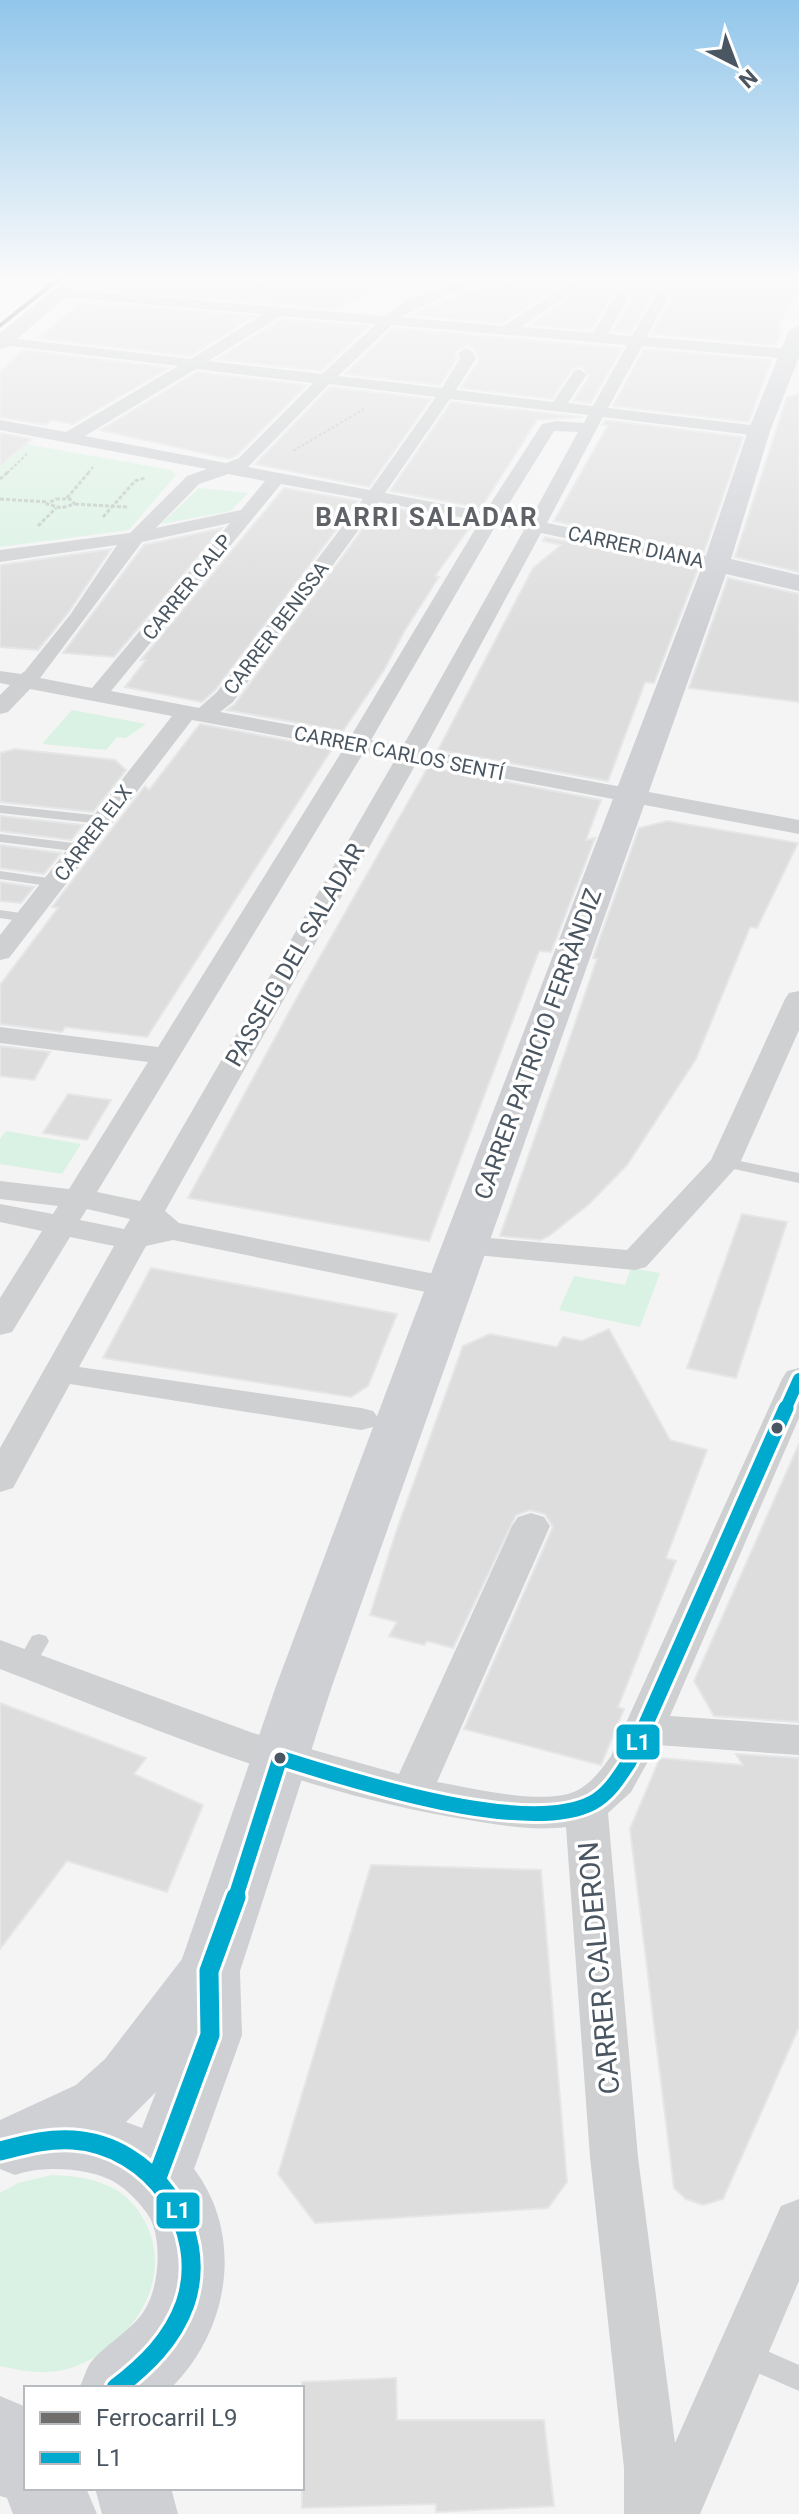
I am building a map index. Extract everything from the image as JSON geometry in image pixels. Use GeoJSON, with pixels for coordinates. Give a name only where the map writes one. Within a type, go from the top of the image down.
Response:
{"type":"FeatureCollection","features":[{"type":"Feature","properties":{"kind":"main road","name":"CARRER PATRICIO FERRÀNDIZ"},"geometry":{"type":"LineString","coordinates":[[209,1971],[254,1846],[280,1758],[463,1267],[629,796],[716,564],[759,431],[775,396]]}},
{"type":"Feature","properties":{"kind":"main road","name":"CARRER DIANA"},"geometry":{"type":"LineString","coordinates":[[716,564],[799,583]]}},
{"type":"Feature","properties":{"kind":"main road"},"geometry":{"type":"LineString","coordinates":[[8,2148],[99,2105],[128,2079],[209,1971]]}},
{"type":"Feature","properties":{"kind":"main road"},"geometry":{"type":"LineString","coordinates":[[158,2175],[210,2035],[209,1971]]}},
{"type":"Feature","properties":{"kind":"main road"},"geometry":{"type":"LineString","coordinates":[[8,2148],[68,2138],[117,2148],[158,2175],[180,2206],[192,2242],[191,2283],[177,2322],[152,2359],[118,2386]]}},
{"type":"Feature","properties":{"kind":"main road"},"geometry":{"type":"LineString","coordinates":[[0,2411],[24,2415]]}},
{"type":"Feature","properties":{"kind":"main road"},"geometry":{"type":"LineString","coordinates":[[0,2433],[24,2466]]}},
{"type":"Feature","properties":{"kind":"main road"},"geometry":{"type":"LineString","coordinates":[[41,2490],[59,2514]]}},
{"type":"Feature","properties":{"kind":"main road"},"geometry":{"type":"LineString","coordinates":[[134,2490],[140,2514]]}},
{"type":"Feature","properties":{"kind":"street"},"geometry":{"type":"LineString","coordinates":[[67,438],[93,426],[140,396]]}},
{"type":"Feature","properties":{"kind":"street"},"geometry":{"type":"LineString","coordinates":[[0,707],[77,619],[125,548],[193,480],[245,462],[308,396]]}},
{"type":"Feature","properties":{"kind":"street","name":"CARRER BENISSA"},"geometry":{"type":"LineString","coordinates":[[194,715],[225,697],[444,396]]}},
{"type":"Feature","properties":{"kind":"street"},"geometry":{"type":"LineString","coordinates":[[466,396],[558,407],[592,420]]}},
{"type":"Feature","properties":{"kind":"street"},"geometry":{"type":"LineString","coordinates":[[558,407],[565,396]]}},
{"type":"Feature","properties":{"kind":"street","name":"PASSEIG DEL SALADAR"},"geometry":{"type":"LineString","coordinates":[[0,1480],[151,1228],[605,396]]}},
{"type":"Feature","properties":{"kind":"street"},"geometry":{"type":"LineString","coordinates":[[0,1325],[548,428],[592,420],[759,431]]}},
{"type":"Feature","properties":{"kind":"street","name":"CARRER DIANA"},"geometry":{"type":"LineString","coordinates":[[0,425],[716,564]]}},
{"type":"Feature","properties":{"kind":"street","name":"CARRER CALP"},"geometry":{"type":"LineString","coordinates":[[97,695],[276,479]]}},
{"type":"Feature","properties":{"kind":"street"},"geometry":{"type":"LineString","coordinates":[[0,556],[138,537],[247,514]]}},
{"type":"Feature","properties":{"kind":"street","name":"CARRER CARLOS SENTÍ"},"geometry":{"type":"LineString","coordinates":[[0,677],[799,827]]}},
{"type":"Feature","properties":{"kind":"street","name":"CARRER ELX"},"geometry":{"type":"LineString","coordinates":[[0,952],[102,820],[194,715]]}},
{"type":"Feature","properties":{"kind":"street"},"geometry":{"type":"LineString","coordinates":[[0,1190],[71,1213],[151,1228],[463,1267],[635,1260],[725,1163],[799,999]]}},
{"type":"Feature","properties":{"kind":"street"},"geometry":{"type":"LineString","coordinates":[[0,1035],[164,1056]]}},
{"type":"Feature","properties":{"kind":"street"},"geometry":{"type":"LineString","coordinates":[[0,1213],[71,1213]]}},
{"type":"Feature","properties":{"kind":"street"},"geometry":{"type":"LineString","coordinates":[[83,1377],[361,1419]]}},
{"type":"Feature","properties":{"kind":"street"},"geometry":{"type":"LineString","coordinates":[[22,1653],[280,1758],[367,1785],[522,1810],[564,1810],[586,1805],[613,1787],[629,1762],[799,1379]]}},
{"type":"Feature","properties":{"kind":"street"},"geometry":{"type":"LineString","coordinates":[[411,1794],[531,1526]]}},
{"type":"Feature","properties":{"kind":"street"},"geometry":{"type":"LineString","coordinates":[[643,1729],[799,1740]]}},
{"type":"Feature","properties":{"kind":"street","name":"CARRER CALDERON"},"geometry":{"type":"LineString","coordinates":[[586,1805],[614,2157],[651,2468],[652,2514]]}},
{"type":"Feature","properties":{"kind":"street"},"geometry":{"type":"LineString","coordinates":[[672,2514],[798,2228]]}},
{"type":"Feature","properties":{"kind":"lane"},"geometry":{"type":"LineString","coordinates":[[0,809],[102,820]]}},
{"type":"Feature","properties":{"kind":"lane"},"geometry":{"type":"LineString","coordinates":[[0,838],[81,848]]}},
{"type":"Feature","properties":{"kind":"lane"},"geometry":{"type":"LineString","coordinates":[[0,875],[55,883]]}},
{"type":"Feature","properties":{"kind":"lane"},"geometry":{"type":"LineString","coordinates":[[0,914],[27,918]]}},
{"type":"Feature","properties":{"kind":"lane"},"geometry":{"type":"LineString","coordinates":[[725,1163],[799,1178]]}},
{"type":"Feature","properties":{"kind":"lane"},"geometry":{"type":"LineString","coordinates":[[743,2353],[799,2378]]}},
{"type":"Feature","properties":{"kind":"path"},"geometry":{"type":"LineString","coordinates":[[281,458],[392,396]]}},
{"type":"Feature","properties":{"kind":"path"},"geometry":{"type":"LineString","coordinates":[[0,479],[27,453]]}},
{"type":"Feature","properties":{"kind":"path"},"geometry":{"type":"LineString","coordinates":[[66,499],[95,466]]}},
{"type":"Feature","properties":{"kind":"path"},"geometry":{"type":"LineString","coordinates":[[96,522],[135,481],[153,477],[193,480]]}},
{"type":"Feature","properties":{"kind":"path"},"geometry":{"type":"LineString","coordinates":[[0,499],[48,502],[66,499],[75,504]]}},
{"type":"Feature","properties":{"kind":"path"},"geometry":{"type":"LineString","coordinates":[[48,502],[56,508]]}},
{"type":"Feature","properties":{"kind":"path"},"geometry":{"type":"LineString","coordinates":[[49,526],[38,525],[56,508],[75,504],[138,508]]}},
{"type":"Feature","properties":{"kind":"green space"},"geometry":{"type":"Polygon","coordinates":[[[26,444],[171,470],[176,475],[129,530],[0,547],[0,467],[26,444]]]}},
{"type":"Feature","properties":{"kind":"green space"},"geometry":{"type":"Polygon","coordinates":[[[199,488],[248,493],[231,511],[161,524],[199,488]]]}},
{"type":"Feature","properties":{"kind":"green space"},"geometry":{"type":"Polygon","coordinates":[[[72,710],[146,724],[126,738],[117,737],[106,750],[42,744],[72,710]]]}},
{"type":"Feature","properties":{"kind":"green space"},"geometry":{"type":"Polygon","coordinates":[[[6,1131],[81,1144],[62,1174],[0,1164],[0,1139],[6,1131]]]}},
{"type":"Feature","properties":{"kind":"green space"},"geometry":{"type":"Polygon","coordinates":[[[631,1268],[660,1273],[640,1327],[559,1310],[574,1276],[625,1285],[631,1268]]]}},
{"type":"Feature","properties":{"kind":"green space"},"geometry":{"type":"Polygon","coordinates":[[[52,2175],[104,2184],[122,2193],[135,2207],[145,2222],[153,2245],[155,2268],[150,2290],[140,2312],[126,2331],[89,2360],[50,2372],[0,2366],[0,2193],[18,2183],[52,2175]]]}},
{"type":"Feature","properties":{"kind":"building"},"geometry":{"type":"Polygon","coordinates":[[[0,396],[120,396],[73,424],[51,420],[46,425],[0,417],[0,396]]]}},
{"type":"Feature","properties":{"kind":"building"},"geometry":{"type":"Polygon","coordinates":[[[156,396],[296,396],[237,455],[229,459],[100,430],[156,396]]]}},
{"type":"Feature","properties":{"kind":"building"},"geometry":{"type":"Polygon","coordinates":[[[321,396],[431,399],[369,487],[255,464],[321,396]]]}},
{"type":"Feature","properties":{"kind":"building"},"geometry":{"type":"Polygon","coordinates":[[[576,396],[595,396],[591,403],[573,401],[576,396]]]}},
{"type":"Feature","properties":{"kind":"building"},"geometry":{"type":"Polygon","coordinates":[[[618,396],[758,396],[749,422],[613,406],[618,396]]]}},
{"type":"Feature","properties":{"kind":"building"},"geometry":{"type":"Polygon","coordinates":[[[799,396],[799,572],[735,557],[787,397],[799,396]]]}},
{"type":"Feature","properties":{"kind":"building"},"geometry":{"type":"Polygon","coordinates":[[[451,402],[583,417],[537,420],[481,508],[390,491],[451,402]]]}},
{"type":"Feature","properties":{"kind":"building"},"geometry":{"type":"Polygon","coordinates":[[[605,420],[743,437],[704,552],[554,521],[608,425],[602,425],[605,420]]]}},
{"type":"Feature","properties":{"kind":"building"},"geometry":{"type":"Polygon","coordinates":[[[0,433],[31,439],[0,466],[0,433]]]}},
{"type":"Feature","properties":{"kind":"building"},"geometry":{"type":"Polygon","coordinates":[[[284,488],[358,501],[215,690],[202,702],[125,687],[146,660],[141,660],[284,488]]]}},
{"type":"Feature","properties":{"kind":"building"},"geometry":{"type":"Polygon","coordinates":[[[380,505],[473,523],[435,576],[439,577],[384,670],[343,731],[227,710],[235,704],[380,505]]]}},
{"type":"Feature","properties":{"kind":"building"},"geometry":{"type":"Polygon","coordinates":[[[222,528],[114,657],[63,653],[144,545],[222,528]]]}},
{"type":"Feature","properties":{"kind":"building"},"geometry":{"type":"Polygon","coordinates":[[[545,537],[698,569],[654,683],[645,682],[608,781],[438,750],[533,568],[561,545],[543,541],[545,537]]]}},
{"type":"Feature","properties":{"kind":"building"},"geometry":{"type":"Polygon","coordinates":[[[111,549],[68,613],[38,650],[0,647],[0,565],[111,549]]]}},
{"type":"Feature","properties":{"kind":"building"},"geometry":{"type":"Polygon","coordinates":[[[728,578],[799,594],[799,702],[689,688],[728,578]]]}},
{"type":"Feature","properties":{"kind":"building"},"geometry":{"type":"Polygon","coordinates":[[[200,724],[332,749],[147,1037],[65,1027],[62,1032],[0,1024],[0,985],[58,908],[52,907],[145,786],[149,790],[200,724]]]}},
{"type":"Feature","properties":{"kind":"building"},"geometry":{"type":"Polygon","coordinates":[[[15,749],[115,760],[126,770],[93,812],[0,802],[0,753],[15,749]]]}},
{"type":"Feature","properties":{"kind":"building"},"geometry":{"type":"Polygon","coordinates":[[[428,767],[601,800],[586,840],[595,838],[551,952],[539,951],[429,1241],[188,1198],[300,992],[428,767]]]}},
{"type":"Feature","properties":{"kind":"building"},"geometry":{"type":"Polygon","coordinates":[[[0,816],[83,825],[71,840],[0,831],[0,816]]]}},
{"type":"Feature","properties":{"kind":"building"},"geometry":{"type":"Polygon","coordinates":[[[667,821],[798,843],[757,928],[750,927],[696,1059],[627,1165],[589,1204],[549,1236],[541,1240],[500,1236],[597,959],[593,958],[639,828],[667,821]]]}},
{"type":"Feature","properties":{"kind":"building"},"geometry":{"type":"Polygon","coordinates":[[[0,845],[61,853],[44,874],[0,868],[0,845]]]}},
{"type":"Feature","properties":{"kind":"building"},"geometry":{"type":"Polygon","coordinates":[[[0,882],[34,887],[21,903],[0,901],[0,882]]]}},
{"type":"Feature","properties":{"kind":"building"},"geometry":{"type":"Polygon","coordinates":[[[0,1046],[50,1052],[34,1080],[0,1076],[0,1046]]]}},
{"type":"Feature","properties":{"kind":"building"},"geometry":{"type":"Polygon","coordinates":[[[68,1094],[111,1100],[87,1140],[43,1133],[68,1094]]]}},
{"type":"Feature","properties":{"kind":"building"},"geometry":{"type":"Polygon","coordinates":[[[742,1214],[787,1222],[736,1378],[687,1368],[742,1214]]]}},
{"type":"Feature","properties":{"kind":"building"},"geometry":{"type":"Polygon","coordinates":[[[151,1268],[397,1314],[368,1386],[351,1397],[103,1358],[151,1268]]]}},
{"type":"Feature","properties":{"kind":"building"},"geometry":{"type":"Polygon","coordinates":[[[609,1329],[670,1440],[707,1450],[666,1558],[676,1561],[618,1707],[624,1709],[601,1765],[464,1729],[553,1527],[545,1514],[530,1510],[516,1515],[453,1648],[389,1636],[397,1622],[370,1615],[396,1532],[463,1346],[490,1334],[557,1347],[563,1337],[582,1341],[609,1329]]]}},
{"type":"Feature","properties":{"kind":"building"},"geometry":{"type":"Polygon","coordinates":[[[799,1444],[799,1722],[714,1716],[694,1681],[799,1444]]]}},
{"type":"Feature","properties":{"kind":"building"},"geometry":{"type":"Polygon","coordinates":[[[0,1703],[146,1758],[134,1774],[203,1805],[167,1892],[67,1861],[0,1949],[0,1703]]]}},
{"type":"Feature","properties":{"kind":"building"},"geometry":{"type":"Polygon","coordinates":[[[736,1754],[799,1758],[799,2027],[723,2199],[703,2205],[686,2199],[674,2188],[630,1829],[660,1758],[743,1765],[736,1754]]]}},
{"type":"Feature","properties":{"kind":"building"},"geometry":{"type":"Polygon","coordinates":[[[371,1865],[541,1870],[567,2182],[548,2208],[315,2223],[278,2174],[371,1865]]]}},
{"type":"Feature","properties":{"kind":"building"},"geometry":{"type":"Polygon","coordinates":[[[396,2378],[397,2420],[544,2420],[554,2506],[436,2512],[436,2504],[302,2508],[302,2382],[396,2378]]]}},
{"type":"Feature","properties":{"kind":"transit line","name":"L1"},"geometry":{"type":"LineString","coordinates":[[280,1758],[390,1791],[476,1808],[555,1812],[587,1805],[600,1798],[629,1762],[799,1379]]}},
{"type":"Feature","properties":{"kind":"transit line","name":"L1"},"geometry":{"type":"LineString","coordinates":[[158,2175],[210,2035],[209,1971],[254,1846],[280,1758]]}},
{"type":"Feature","properties":{"kind":"transit line","name":"L1"},"geometry":{"type":"LineString","coordinates":[[0,2151],[63,2139],[115,2150],[142,2166],[164,2188],[179,2213],[189,2242],[191,2272],[186,2302],[172,2332],[160,2348],[118,2386]]}},
{"type":"Feature","properties":{"kind":"district","name":"BARRI SALADAR"},"geometry":{"type":"Point","coordinates":[427,517]}}]}
